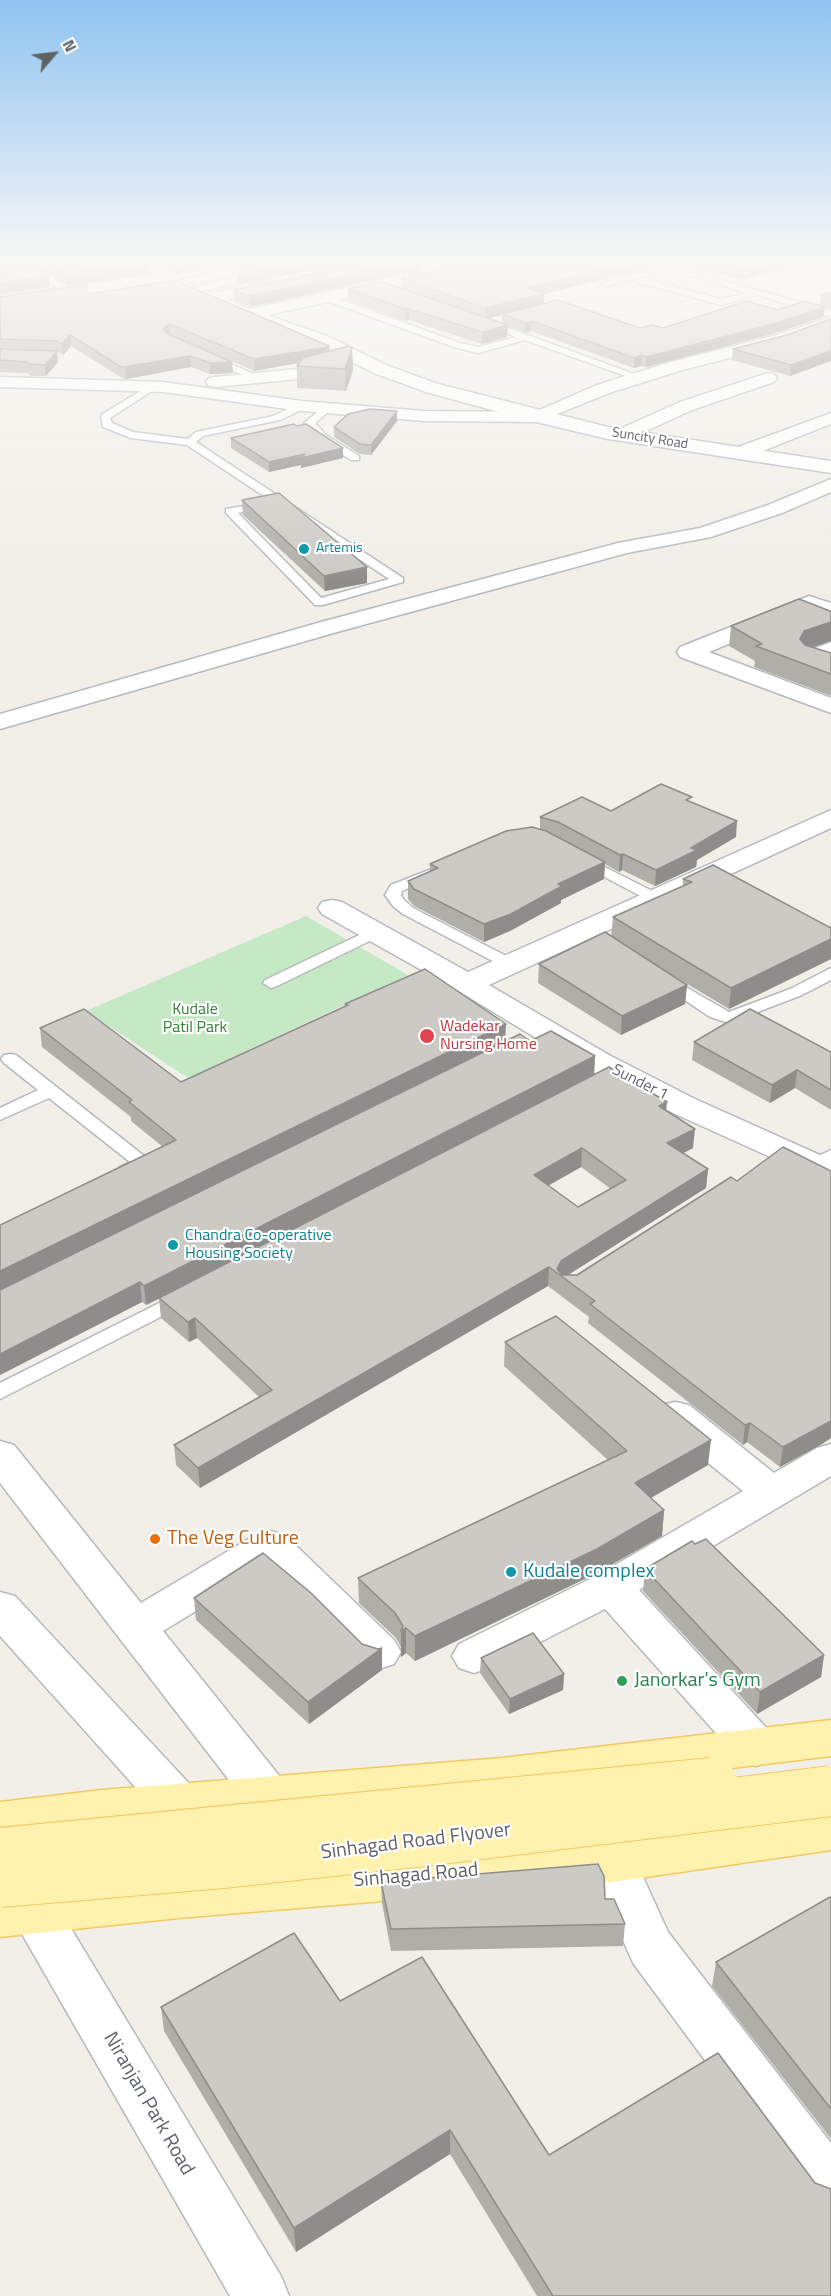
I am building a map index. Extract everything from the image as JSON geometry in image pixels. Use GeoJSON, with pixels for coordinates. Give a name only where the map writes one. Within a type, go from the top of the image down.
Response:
{"type":"FeatureCollection","features":[{"type":"Feature","properties":{"kind":"main road"},"geometry":{"type":"LineString","coordinates":[[0,1822],[179,1804],[502,1777],[831,1738]]}},
{"type":"Feature","properties":{"kind":"main road","name":"Sinhagad Road Flyover"},"geometry":{"type":"LineString","coordinates":[[0,1853],[656,1790],[831,1769]]}},
{"type":"Feature","properties":{"kind":"main road","name":"Sinhagad Road Flyover"},"geometry":{"type":"LineString","coordinates":[[12,1904],[222,1863],[417,1842],[831,1791]]}},
{"type":"Feature","properties":{"kind":"main road"},"geometry":{"type":"LineString","coordinates":[[178,1897],[179,1804]]}},
{"type":"Feature","properties":{"kind":"main road","name":"Sinhagad Road"},"geometry":{"type":"LineString","coordinates":[[12,1904],[178,1897],[612,1862],[831,1830]]}},
{"type":"Feature","properties":{"kind":"street"},"geometry":{"type":"LineString","coordinates":[[157,387],[258,378],[319,369]]}},
{"type":"Feature","properties":{"kind":"street","name":"Suncity Road"},"geometry":{"type":"LineString","coordinates":[[380,369],[432,388],[538,417],[622,435],[831,467]]}},
{"type":"Feature","properties":{"kind":"street"},"geometry":{"type":"LineString","coordinates":[[0,382],[157,387],[327,409],[424,416],[538,417],[603,389],[667,369]]}},
{"type":"Feature","properties":{"kind":"street"},"geometry":{"type":"LineString","coordinates":[[622,435],[686,406],[768,378]]}},
{"type":"Feature","properties":{"kind":"street"},"geometry":{"type":"LineString","coordinates":[[740,453],[831,418]]}},
{"type":"Feature","properties":{"kind":"street"},"geometry":{"type":"LineString","coordinates":[[0,722],[329,627],[625,547],[704,533],[775,509],[831,485]]}},
{"type":"Feature","properties":{"kind":"street"},"geometry":{"type":"LineString","coordinates":[[831,611],[808,603],[688,652],[831,706]]}},
{"type":"Feature","properties":{"kind":"street"},"geometry":{"type":"LineString","coordinates":[[831,649],[811,658],[831,666]]}},
{"type":"Feature","properties":{"kind":"street"},"geometry":{"type":"LineString","coordinates":[[467,984],[510,964],[593,936],[655,898],[713,878],[831,818]]}},
{"type":"Feature","properties":{"kind":"street","name":"Sunder 1"},"geometry":{"type":"LineString","coordinates":[[332,908],[467,984],[535,1036],[606,1077],[684,1106],[772,1158],[825,1164]]}},
{"type":"Feature","properties":{"kind":"street"},"geometry":{"type":"LineString","coordinates":[[647,1393],[772,1493]]}},
{"type":"Feature","properties":{"kind":"street"},"geometry":{"type":"LineString","coordinates":[[0,1455],[269,1797]]}},
{"type":"Feature","properties":{"kind":"street"},"geometry":{"type":"LineString","coordinates":[[474,1656],[611,1587],[831,1458]]}},
{"type":"Feature","properties":{"kind":"street"},"geometry":{"type":"LineString","coordinates":[[135,1627],[270,1546],[379,1652]]}},
{"type":"Feature","properties":{"kind":"street"},"geometry":{"type":"LineString","coordinates":[[611,1587],[756,1747]]}},
{"type":"Feature","properties":{"kind":"street"},"geometry":{"type":"LineString","coordinates":[[0,1608],[179,1804]]}},
{"type":"Feature","properties":{"kind":"street"},"geometry":{"type":"LineString","coordinates":[[612,1862],[650,1947],[831,2186]]}},
{"type":"Feature","properties":{"kind":"street","name":"Niranjan Park Road"},"geometry":{"type":"LineString","coordinates":[[12,1904],[261,2296]]}},
{"type":"Feature","properties":{"kind":"lane"},"geometry":{"type":"LineString","coordinates":[[237,369],[258,378]]}},
{"type":"Feature","properties":{"kind":"lane"},"geometry":{"type":"LineString","coordinates":[[615,369],[640,378]]}},
{"type":"Feature","properties":{"kind":"lane"},"geometry":{"type":"LineString","coordinates":[[157,387],[105,417],[107,425],[131,435],[190,442],[399,580],[319,602],[230,511],[279,501]]}},
{"type":"Feature","properties":{"kind":"lane"},"geometry":{"type":"LineString","coordinates":[[190,442],[200,434],[276,418],[302,406]]}},
{"type":"Feature","properties":{"kind":"lane"},"geometry":{"type":"LineString","coordinates":[[327,409],[309,423],[322,437],[355,458]]}},
{"type":"Feature","properties":{"kind":"lane"},"geometry":{"type":"LineString","coordinates":[[572,854],[655,898]]}},
{"type":"Feature","properties":{"kind":"lane"},"geometry":{"type":"LineString","coordinates":[[438,869],[396,888],[393,895],[398,903],[510,964]]}},
{"type":"Feature","properties":{"kind":"lane"},"geometry":{"type":"LineString","coordinates":[[271,983],[376,932]]}},
{"type":"Feature","properties":{"kind":"lane"},"geometry":{"type":"LineString","coordinates":[[649,971],[716,1013],[729,1018],[796,992],[831,973]]}},
{"type":"Feature","properties":{"kind":"lane"},"geometry":{"type":"LineString","coordinates":[[10,1059],[142,1163],[111,1179]]}},
{"type":"Feature","properties":{"kind":"lane"},"geometry":{"type":"LineString","coordinates":[[0,1115],[49,1091]]}},
{"type":"Feature","properties":{"kind":"lane"},"geometry":{"type":"LineString","coordinates":[[0,1392],[198,1289]]}},
{"type":"Feature","properties":{"kind":"green space","name":"Kudale Patil Park"},"geometry":{"type":"Polygon","coordinates":[[[306,916],[408,975],[188,1078],[86,1011],[306,916]]]}},
{"type":"Feature","properties":{"kind":"building"},"geometry":{"type":"Polygon","coordinates":[[[370,409],[397,411],[371,445],[360,444],[334,427],[348,414],[370,409]]]}},
{"type":"Feature","properties":{"kind":"building"},"geometry":{"type":"Polygon","coordinates":[[[294,424],[297,426],[306,424],[343,448],[301,458],[305,454],[269,462],[231,438],[294,424]]]}},
{"type":"Feature","properties":{"kind":"building"},"geometry":{"type":"Polygon","coordinates":[[[279,493],[367,567],[324,576],[242,500],[279,493]]]}},
{"type":"Feature","properties":{"kind":"building"},"geometry":{"type":"Polygon","coordinates":[[[799,599],[831,611],[831,622],[804,631],[800,639],[805,645],[831,653],[831,674],[756,646],[762,644],[731,626],[799,599]]]}},
{"type":"Feature","properties":{"kind":"building"},"geometry":{"type":"Polygon","coordinates":[[[661,784],[692,797],[686,800],[737,821],[691,848],[697,850],[656,870],[623,854],[620,855],[558,822],[540,817],[582,797],[611,811],[661,784]]]}},
{"type":"Feature","properties":{"kind":"building"},"geometry":{"type":"Polygon","coordinates":[[[532,827],[546,831],[605,862],[558,884],[562,886],[511,914],[484,924],[414,889],[408,881],[438,868],[430,864],[432,863],[506,831],[532,827]]]}},
{"type":"Feature","properties":{"kind":"building"},"geometry":{"type":"Polygon","coordinates":[[[713,865],[831,928],[831,939],[731,988],[613,917],[692,882],[683,879],[713,865]]]}},
{"type":"Feature","properties":{"kind":"building"},"geometry":{"type":"Polygon","coordinates":[[[605,932],[687,985],[622,1016],[539,964],[605,932]]]}},
{"type":"Feature","properties":{"kind":"building"},"geometry":{"type":"Polygon","coordinates":[[[425,969],[506,1024],[0,1271],[0,1225],[176,1140],[129,1102],[132,1100],[40,1028],[84,1009],[181,1082],[348,1005],[345,1004],[425,969]]]}},
{"type":"Feature","properties":{"kind":"building"},"geometry":{"type":"Polygon","coordinates":[[[750,1009],[831,1052],[831,1090],[797,1070],[772,1085],[694,1042],[750,1009]]]}},
{"type":"Feature","properties":{"kind":"building"},"geometry":{"type":"Polygon","coordinates":[[[551,1031],[595,1056],[144,1286],[140,1282],[0,1354],[0,1290],[520,1034],[530,1041],[551,1031]]]}},
{"type":"Feature","properties":{"kind":"building"},"geometry":{"type":"Polygon","coordinates":[[[609,1067],[667,1102],[659,1106],[695,1129],[667,1143],[708,1169],[561,1261],[557,1269],[562,1275],[577,1275],[731,1177],[737,1181],[783,1147],[831,1171],[831,1421],[783,1447],[750,1423],[745,1425],[590,1304],[595,1301],[549,1267],[198,1468],[174,1445],[272,1390],[195,1318],[188,1322],[159,1298],[609,1067]],[[582,1148],[534,1175],[578,1207],[626,1180],[582,1148]]]}},
{"type":"Feature","properties":{"kind":"building"},"geometry":{"type":"Polygon","coordinates":[[[556,1316],[711,1440],[635,1483],[664,1510],[597,1549],[415,1636],[406,1628],[401,1631],[403,1626],[395,1613],[358,1578],[627,1451],[505,1342],[556,1316]]]}},
{"type":"Feature","properties":{"kind":"building"},"geometry":{"type":"Polygon","coordinates":[[[706,1539],[824,1655],[760,1692],[645,1569],[692,1541],[695,1544],[706,1539]]]}},
{"type":"Feature","properties":{"kind":"building"},"geometry":{"type":"Polygon","coordinates":[[[263,1553],[311,1593],[362,1644],[382,1648],[308,1702],[194,1598],[263,1553]]]}},
{"type":"Feature","properties":{"kind":"building"},"geometry":{"type":"Polygon","coordinates":[[[533,1633],[564,1674],[510,1699],[481,1658],[533,1633]]]}},
{"type":"Feature","properties":{"kind":"building"},"geometry":{"type":"Polygon","coordinates":[[[598,1864],[604,1876],[605,1899],[614,1899],[625,1924],[391,1929],[381,1882],[598,1864]]]}},
{"type":"Feature","properties":{"kind":"building"},"geometry":{"type":"Polygon","coordinates":[[[831,1898],[831,2109],[716,1962],[831,1898]]]}},
{"type":"Feature","properties":{"kind":"building"},"geometry":{"type":"Polygon","coordinates":[[[294,1933],[340,2001],[422,1957],[549,2155],[718,2053],[815,2183],[831,2189],[831,2296],[553,2296],[450,2130],[294,2228],[161,2007],[294,1933]]]}},
{"type":"Feature","properties":{"kind":"place","name":"Artemis"},"geometry":{"type":"Point","coordinates":[304,549]}},
{"type":"Feature","properties":{"kind":"place","name":"Wadekar Nursing Home"},"geometry":{"type":"Point","coordinates":[427,1036]}},
{"type":"Feature","properties":{"kind":"place","name":"Chandra Co-operative Housing Society"},"geometry":{"type":"Point","coordinates":[173,1245]}},
{"type":"Feature","properties":{"kind":"place","name":"The Veg Culture"},"geometry":{"type":"Point","coordinates":[155,1539]}},
{"type":"Feature","properties":{"kind":"place","name":"Kudale complex"},"geometry":{"type":"Point","coordinates":[511,1572]}},
{"type":"Feature","properties":{"kind":"place","name":"Janorkar's Gym"},"geometry":{"type":"Point","coordinates":[622,1681]}}]}
